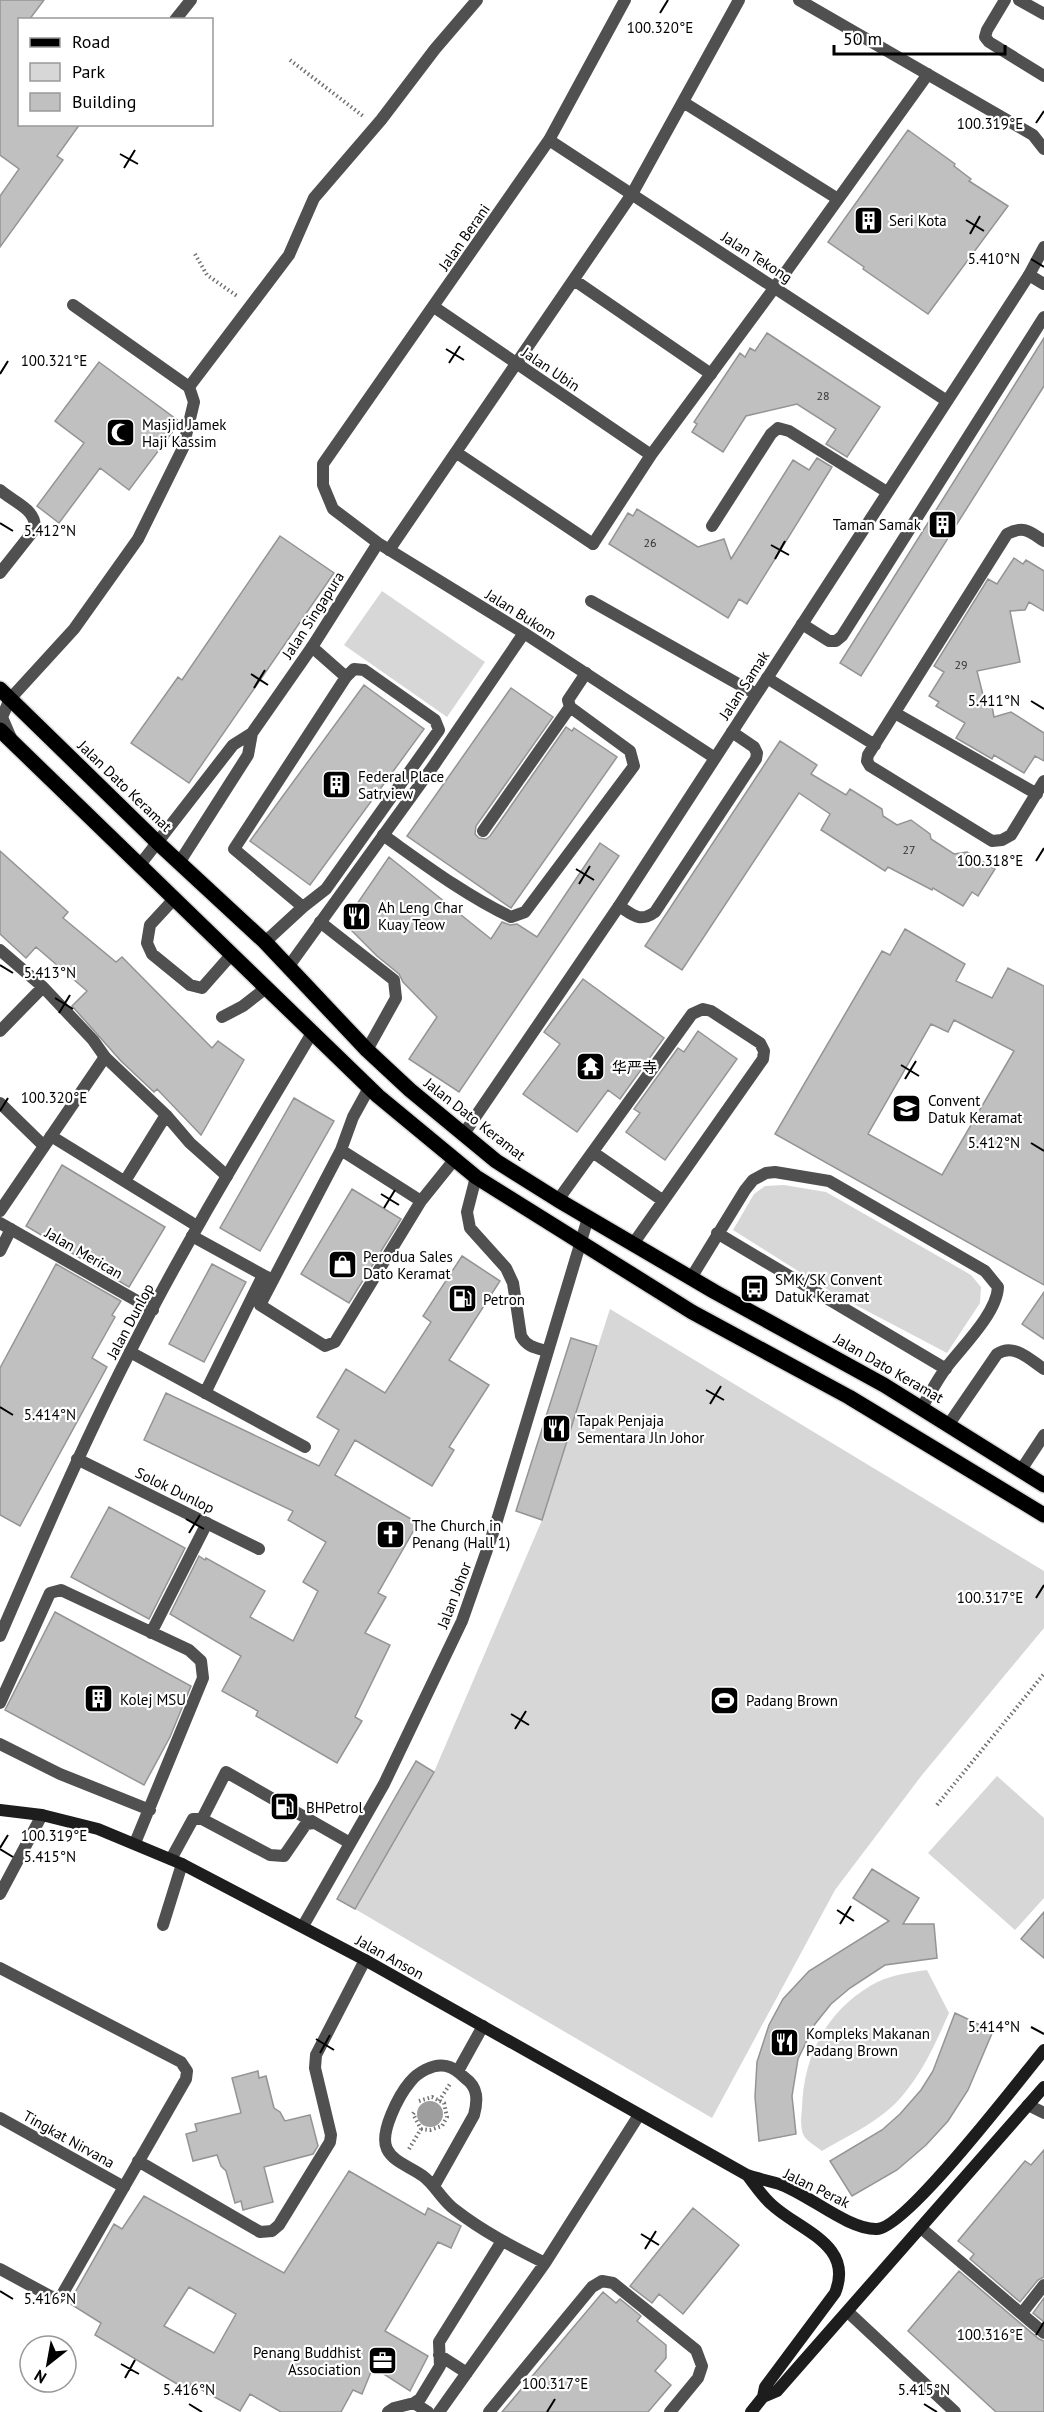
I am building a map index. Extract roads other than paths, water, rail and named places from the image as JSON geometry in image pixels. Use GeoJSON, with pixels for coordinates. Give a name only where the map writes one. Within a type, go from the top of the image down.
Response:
{"type":"FeatureCollection","features":[{"type":"Feature","properties":{"kind":"main road","name":"Jalan Dato Keramat"},"geometry":{"type":"LineString","coordinates":[[5,694],[158,843],[265,942],[367,1050],[463,1135],[496,1161],[691,1278],[922,1407],[1044,1485]]}},
{"type":"Feature","properties":{"kind":"main road"},"geometry":{"type":"LineString","coordinates":[[0,730],[369,1088],[476,1177],[692,1312],[849,1397],[1044,1515]]}},
{"type":"Feature","properties":{"kind":"main road","name":"Jalan Anson"},"geometry":{"type":"LineString","coordinates":[[0,1810],[42,1815],[98,1829],[177,1861],[365,1960],[747,2175]]}},
{"type":"Feature","properties":{"kind":"main road","name":"Jalan Perak"},"geometry":{"type":"LineString","coordinates":[[747,2175],[783,2185],[859,2226],[878,2229],[890,2225],[921,2198],[1044,2050]]}},
{"type":"Feature","properties":{"kind":"main road"},"geometry":{"type":"LineString","coordinates":[[763,2397],[777,2391],[1044,2087]]}},
{"type":"Feature","properties":{"kind":"main road"},"geometry":{"type":"LineString","coordinates":[[747,2175],[771,2205],[821,2240],[837,2259],[841,2279],[835,2293],[765,2387],[763,2397],[751,2412]]}},
{"type":"Feature","properties":{"kind":"street"},"geometry":{"type":"LineString","coordinates":[[176,18],[190,0]]}},
{"type":"Feature","properties":{"kind":"street"},"geometry":{"type":"LineString","coordinates":[[189,387],[289,255],[314,198],[376,126],[435,49],[477,0]]}},
{"type":"Feature","properties":{"kind":"street","name":"Jalan Berani"},"geometry":{"type":"LineString","coordinates":[[323,485],[323,464],[549,140],[625,0]]}},
{"type":"Feature","properties":{"kind":"street"},"geometry":{"type":"LineString","coordinates":[[389,550],[632,194],[739,0]]}},
{"type":"Feature","properties":{"kind":"street"},"geometry":{"type":"LineString","coordinates":[[799,0],[1033,135],[1044,149]]}},
{"type":"Feature","properties":{"kind":"street"},"geometry":{"type":"LineString","coordinates":[[1005,0],[985,37],[989,42],[1044,76]]}},
{"type":"Feature","properties":{"kind":"street"},"geometry":{"type":"LineString","coordinates":[[1019,0],[1044,14]]}},
{"type":"Feature","properties":{"kind":"street"},"geometry":{"type":"LineString","coordinates":[[457,453],[593,544],[651,455],[928,74]]}},
{"type":"Feature","properties":{"kind":"street"},"geometry":{"type":"LineString","coordinates":[[683,102],[838,200]]}},
{"type":"Feature","properties":{"kind":"street","name":"Jalan Tekong"},"geometry":{"type":"LineString","coordinates":[[549,140],[947,401]]}},
{"type":"Feature","properties":{"kind":"street","name":"Jalan Samak"},"geometry":{"type":"LineString","coordinates":[[463,1135],[619,906],[1029,275],[1044,248]]}},
{"type":"Feature","properties":{"kind":"street"},"geometry":{"type":"LineString","coordinates":[[1029,275],[1044,284]]}},
{"type":"Feature","properties":{"kind":"street"},"geometry":{"type":"LineString","coordinates":[[574,280],[711,374]]}},
{"type":"Feature","properties":{"kind":"street"},"geometry":{"type":"LineString","coordinates":[[12,741],[2,717],[5,694],[74,629],[138,539],[183,448],[194,402],[189,387],[73,305]]}},
{"type":"Feature","properties":{"kind":"street","name":"Jalan Ubin"},"geometry":{"type":"LineString","coordinates":[[434,307],[651,455]]}},
{"type":"Feature","properties":{"kind":"street"},"geometry":{"type":"LineString","coordinates":[[802,624],[829,641],[836,641],[842,636],[1044,317]]}},
{"type":"Feature","properties":{"kind":"street"},"geometry":{"type":"LineString","coordinates":[[712,526],[771,434],[778,428],[789,431],[887,492]]}},
{"type":"Feature","properties":{"kind":"street","name":"Jalan Bukom"},"geometry":{"type":"LineString","coordinates":[[323,485],[333,509],[378,543],[524,633],[715,758]]}},
{"type":"Feature","properties":{"kind":"street"},"geometry":{"type":"LineString","coordinates":[[0,490],[33,513],[36,521],[34,530],[0,573]]}},
{"type":"Feature","properties":{"kind":"street"},"geometry":{"type":"LineString","coordinates":[[1044,541],[1025,530],[1016,529],[1007,534],[867,761],[870,766],[992,841],[1002,840],[1011,835],[1044,782]]}},
{"type":"Feature","properties":{"kind":"street","name":"Jalan Singapura"},"geometry":{"type":"LineString","coordinates":[[139,866],[234,745],[252,733],[312,647],[378,543]]}},
{"type":"Feature","properties":{"kind":"street"},"geometry":{"type":"LineString","coordinates":[[591,601],[756,694]]}},
{"type":"Feature","properties":{"kind":"street"},"geometry":{"type":"LineString","coordinates":[[289,966],[434,765],[524,633]]}},
{"type":"Feature","properties":{"kind":"street"},"geometry":{"type":"LineString","coordinates":[[312,647],[346,677]]}},
{"type":"Feature","properties":{"kind":"street"},"geometry":{"type":"LineString","coordinates":[[265,942],[326,889],[439,730],[435,720],[364,670],[354,669],[346,677],[234,849],[303,907]]}},
{"type":"Feature","properties":{"kind":"street"},"geometry":{"type":"LineString","coordinates":[[383,835],[444,878],[496,909],[511,916],[525,912],[633,766],[630,751],[570,707],[568,699],[586,673]]}},
{"type":"Feature","properties":{"kind":"street"},"geometry":{"type":"LineString","coordinates":[[767,678],[875,745]]}},
{"type":"Feature","properties":{"kind":"street"},"geometry":{"type":"LineString","coordinates":[[483,831],[570,707]]}},
{"type":"Feature","properties":{"kind":"street"},"geometry":{"type":"LineString","coordinates":[[895,713],[1037,794]]}},
{"type":"Feature","properties":{"kind":"street"},"geometry":{"type":"LineString","coordinates":[[619,906],[637,917],[647,918],[655,912],[756,759],[757,753],[754,747],[732,732]]}},
{"type":"Feature","properties":{"kind":"street","name":"Jalan Singapura"},"geometry":{"type":"LineString","coordinates":[[178,862],[248,755],[252,733]]}},
{"type":"Feature","properties":{"kind":"street"},"geometry":{"type":"LineString","coordinates":[[174,898],[150,925],[147,943],[152,954],[190,986],[202,988],[232,954]]}},
{"type":"Feature","properties":{"kind":"street"},"geometry":{"type":"LineString","coordinates":[[320,922],[394,980],[396,998],[367,1050]]}},
{"type":"Feature","properties":{"kind":"street"},"geometry":{"type":"LineString","coordinates":[[0,950],[43,987],[105,1057],[166,1115],[190,1143],[227,1176]]}},
{"type":"Feature","properties":{"kind":"street"},"geometry":{"type":"LineString","coordinates":[[0,1031],[43,987]]}},
{"type":"Feature","properties":{"kind":"street"},"geometry":{"type":"LineString","coordinates":[[222,1017],[243,1006],[266,988]]}},
{"type":"Feature","properties":{"kind":"street"},"geometry":{"type":"LineString","coordinates":[[558,1200],[692,1014],[703,1009],[711,1011],[760,1043],[764,1051],[763,1059],[633,1244]]}},
{"type":"Feature","properties":{"kind":"street","name":"Jalan Dunlop"},"geometry":{"type":"LineString","coordinates":[[0,1636],[77,1459],[130,1352],[195,1231],[312,1033]]}},
{"type":"Feature","properties":{"kind":"street"},"geometry":{"type":"LineString","coordinates":[[0,1211],[105,1057]]}},
{"type":"Feature","properties":{"kind":"street"},"geometry":{"type":"LineString","coordinates":[[205,1393],[341,1149],[353,1117],[369,1088]]}},
{"type":"Feature","properties":{"kind":"street"},"geometry":{"type":"LineString","coordinates":[[0,1103],[47,1141],[125,1181],[195,1231],[268,1277]]}},
{"type":"Feature","properties":{"kind":"street"},"geometry":{"type":"LineString","coordinates":[[125,1181],[166,1115]]}},
{"type":"Feature","properties":{"kind":"street"},"geometry":{"type":"LineString","coordinates":[[341,1149],[422,1201]]}},
{"type":"Feature","properties":{"kind":"street"},"geometry":{"type":"LineString","coordinates":[[594,1153],[662,1200]]}},
{"type":"Feature","properties":{"kind":"street"},"geometry":{"type":"LineString","coordinates":[[268,1277],[260,1305],[325,1346],[331,1345],[422,1201],[454,1160]]}},
{"type":"Feature","properties":{"kind":"street"},"geometry":{"type":"LineString","coordinates":[[691,1278],[717,1233],[753,1180],[766,1173],[775,1172],[829,1181],[985,1271],[998,1287],[998,1296],[974,1334],[946,1369],[922,1407]]}},
{"type":"Feature","properties":{"kind":"street"},"geometry":{"type":"LineString","coordinates":[[476,1177],[467,1212],[470,1228],[506,1268],[513,1283],[521,1336],[524,1342],[547,1352]]}},
{"type":"Feature","properties":{"kind":"street","name":"Jalan Johor"},"geometry":{"type":"LineString","coordinates":[[303,1926],[384,1784],[462,1621],[495,1527],[588,1218]]}},
{"type":"Feature","properties":{"kind":"street"},"geometry":{"type":"LineString","coordinates":[[0,1251],[6,1226]]}},
{"type":"Feature","properties":{"kind":"street","name":"Jalan Merican"},"geometry":{"type":"LineString","coordinates":[[6,1226],[153,1310]]}},
{"type":"Feature","properties":{"kind":"street"},"geometry":{"type":"LineString","coordinates":[[717,1233],[946,1369]]}},
{"type":"Feature","properties":{"kind":"street"},"geometry":{"type":"LineString","coordinates":[[949,1424],[997,1354],[1003,1350],[1017,1351],[1044,1368]]}},
{"type":"Feature","properties":{"kind":"street"},"geometry":{"type":"LineString","coordinates":[[130,1352],[305,1447]]}},
{"type":"Feature","properties":{"kind":"street"},"geometry":{"type":"LineString","coordinates":[[1021,1470],[1044,1435]]}},
{"type":"Feature","properties":{"kind":"street","name":"Solok Dunlop"},"geometry":{"type":"LineString","coordinates":[[77,1459],[259,1549]]}},
{"type":"Feature","properties":{"kind":"street"},"geometry":{"type":"LineString","coordinates":[[151,1633],[207,1523]]}},
{"type":"Feature","properties":{"kind":"street"},"geometry":{"type":"LineString","coordinates":[[0,1703],[50,1593],[61,1590],[189,1650],[201,1661],[203,1678],[135,1843]]}},
{"type":"Feature","properties":{"kind":"street"},"geometry":{"type":"LineString","coordinates":[[0,1744],[60,1774],[150,1810]]}},
{"type":"Feature","properties":{"kind":"street"},"geometry":{"type":"LineString","coordinates":[[202,1819],[226,1772],[350,1843]]}},
{"type":"Feature","properties":{"kind":"street"},"geometry":{"type":"LineString","coordinates":[[0,1894],[42,1815]]}},
{"type":"Feature","properties":{"kind":"street"},"geometry":{"type":"LineString","coordinates":[[163,1925],[177,1861],[193,1819],[202,1819],[270,1855],[284,1856],[306,1824],[315,1823]]}},
{"type":"Feature","properties":{"kind":"street"},"geometry":{"type":"LineString","coordinates":[[138,2161],[260,2232],[272,2231],[279,2225],[330,2142],[315,2068],[316,2055],[365,1960]]}},
{"type":"Feature","properties":{"kind":"street"},"geometry":{"type":"LineString","coordinates":[[0,1968],[181,2062],[187,2071],[186,2079],[63,2293],[58,2298],[50,2296],[0,2269]]}},
{"type":"Feature","properties":{"kind":"street"},"geometry":{"type":"LineString","coordinates":[[458,2071],[483,2026]]}},
{"type":"Feature","properties":{"kind":"street"},"geometry":{"type":"LineString","coordinates":[[434,2186],[474,2115],[477,2103],[476,2091],[470,2081],[458,2071],[446,2066],[433,2067],[421,2072],[410,2082],[387,2126],[383,2138],[387,2150],[392,2157],[423,2176],[454,2210],[502,2241],[545,2263]]}},
{"type":"Feature","properties":{"kind":"street"},"geometry":{"type":"LineString","coordinates":[[1028,2105],[1044,2113]]}},
{"type":"Feature","properties":{"kind":"street"},"geometry":{"type":"LineString","coordinates":[[439,2412],[545,2263],[639,2115]]}},
{"type":"Feature","properties":{"kind":"street","name":"Tingkat Nirvana"},"geometry":{"type":"LineString","coordinates":[[0,2118],[124,2187]]}},
{"type":"Feature","properties":{"kind":"street"},"geometry":{"type":"LineString","coordinates":[[921,2228],[1044,2332]]}},
{"type":"Feature","properties":{"kind":"street"},"geometry":{"type":"LineString","coordinates":[[388,2412],[420,2399],[440,2366],[439,2342],[502,2241]]}},
{"type":"Feature","properties":{"kind":"street"},"geometry":{"type":"LineString","coordinates":[[489,2412],[592,2287],[602,2281],[613,2283],[696,2350],[702,2366],[698,2378],[670,2412]]}},
{"type":"Feature","properties":{"kind":"street"},"geometry":{"type":"LineString","coordinates":[[1022,2313],[1044,2285]]}},
{"type":"Feature","properties":{"kind":"street"},"geometry":{"type":"LineString","coordinates":[[848,2312],[955,2412]]}},
{"type":"Feature","properties":{"kind":"street"},"geometry":{"type":"LineString","coordinates":[[439,2355],[467,2373]]}},
{"type":"Feature","properties":{"kind":"street"},"geometry":{"type":"LineString","coordinates":[[414,2403],[428,2412]]}},
{"type":"Feature","properties":{"kind":"place","name":"Seri Kota"},"geometry":{"type":"Point","coordinates":[868,220]}},
{"type":"Feature","properties":{"kind":"place","name":"Masjid Jamek Haji Kassim"},"geometry":{"type":"Point","coordinates":[121,433]}},
{"type":"Feature","properties":{"kind":"place","name":"Taman Samak"},"geometry":{"type":"Point","coordinates":[942,524]}},
{"type":"Feature","properties":{"kind":"place","name":"Federal Place Satrview"},"geometry":{"type":"Point","coordinates":[337,785]}},
{"type":"Feature","properties":{"kind":"place","name":"Ah Leng Char Kuay Teow"},"geometry":{"type":"Point","coordinates":[357,916]}},
{"type":"Feature","properties":{"kind":"place","name":"华严寺"},"geometry":{"type":"Point","coordinates":[591,1067]}},
{"type":"Feature","properties":{"kind":"place","name":"Convent Datuk Keramat"},"geometry":{"type":"Point","coordinates":[907,1109]}},
{"type":"Feature","properties":{"kind":"place","name":"Perodua Sales Dato Keramat"},"geometry":{"type":"Point","coordinates":[342,1265]}},
{"type":"Feature","properties":{"kind":"place","name":"SMK/SK Convent Datuk Keramat"},"geometry":{"type":"Point","coordinates":[754,1288]}},
{"type":"Feature","properties":{"kind":"place","name":"Petron"},"geometry":{"type":"Point","coordinates":[462,1299]}},
{"type":"Feature","properties":{"kind":"place","name":"Tapak Penjaja Sementara Jln Johor"},"geometry":{"type":"Point","coordinates":[556,1429]}},
{"type":"Feature","properties":{"kind":"place","name":"The Church in Penang (Hall 1)"},"geometry":{"type":"Point","coordinates":[391,1534]}},
{"type":"Feature","properties":{"kind":"place","name":"Kolej MSU"},"geometry":{"type":"Point","coordinates":[99,1699]}},
{"type":"Feature","properties":{"kind":"place","name":"Padang Brown"},"geometry":{"type":"Point","coordinates":[725,1700]}},
{"type":"Feature","properties":{"kind":"place","name":"BHPetrol"},"geometry":{"type":"Point","coordinates":[285,1807]}},
{"type":"Feature","properties":{"kind":"place","name":"Kompleks Makanan Padang Brown"},"geometry":{"type":"Point","coordinates":[785,2042]}},
{"type":"Feature","properties":{"kind":"place","name":"Penang Buddhist Association"},"geometry":{"type":"Point","coordinates":[382,2361]}}]}
